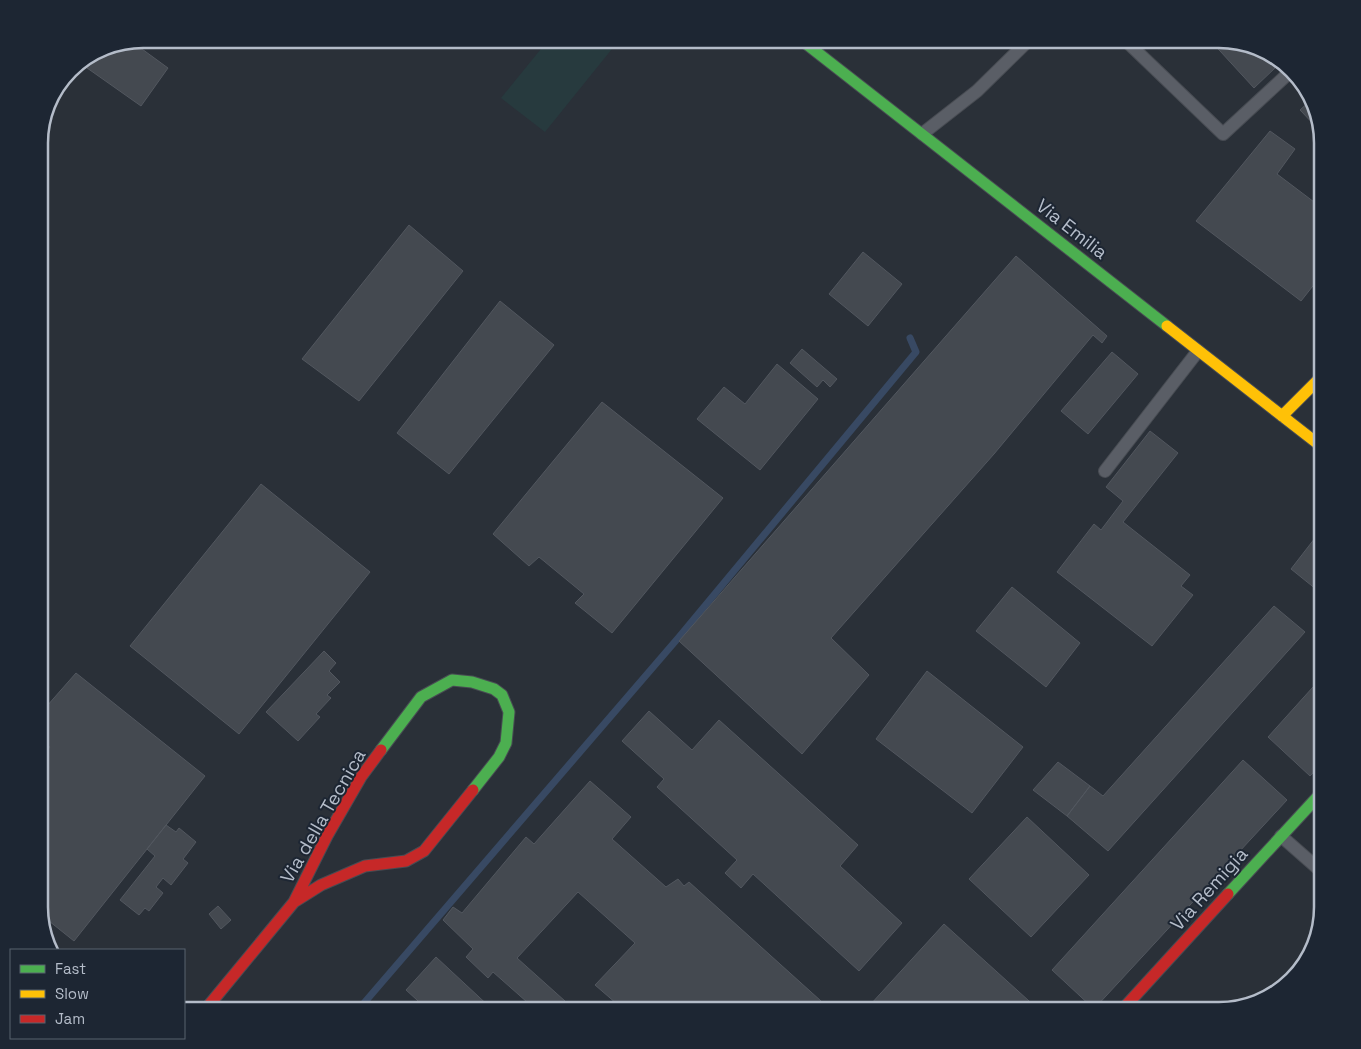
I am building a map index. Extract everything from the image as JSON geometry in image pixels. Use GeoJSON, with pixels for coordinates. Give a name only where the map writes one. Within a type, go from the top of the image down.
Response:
{"type":"FeatureCollection","features":[{"type":"Feature","properties":{"kind":"street","name":"Via Emilia"},"geometry":{"type":"LineString","coordinates":[[811,47],[1314,441]]}},
{"type":"Feature","properties":{"kind":"street"},"geometry":{"type":"LineString","coordinates":[[1282,416],[1314,384]]}},
{"type":"Feature","properties":{"kind":"street","name":"Via della Tecnica"},"geometry":{"type":"LineString","coordinates":[[212,1002],[294,902],[327,836],[362,777],[422,697],[452,680],[472,682],[494,689],[502,695],[509,712],[509,728],[506,743],[499,757],[424,851],[406,861],[365,866],[321,885],[294,902]]}},
{"type":"Feature","properties":{"kind":"street","name":"Via Remigia"},"geometry":{"type":"LineString","coordinates":[[1129,1002],[1314,801]]}},
{"type":"Feature","properties":{"kind":"lane"},"geometry":{"type":"LineString","coordinates":[[922,134],[978,91],[1022,47]]}},
{"type":"Feature","properties":{"kind":"lane"},"geometry":{"type":"LineString","coordinates":[[1132,47],[1223,134],[1286,75]]}},
{"type":"Feature","properties":{"kind":"lane"},"geometry":{"type":"LineString","coordinates":[[1105,471],[1198,350]]}},
{"type":"Feature","properties":{"kind":"lane"},"geometry":{"type":"LineString","coordinates":[[1281,836],[1314,865]]}},
{"type":"Feature","properties":{"kind":"green space"},"geometry":{"type":"Polygon","coordinates":[[[542,48],[613,48],[545,132],[501,98],[542,48]]]}},
{"type":"Feature","properties":{"kind":"building"},"geometry":{"type":"Polygon","coordinates":[[[1216,47],[1243,51],[1260,57],[1273,65],[1275,68],[1254,88],[1216,47]]]}},
{"type":"Feature","properties":{"kind":"building"},"geometry":{"type":"Polygon","coordinates":[[[141,48],[168,68],[141,106],[85,67],[106,55],[124,49],[141,48]]]}},
{"type":"Feature","properties":{"kind":"building"},"geometry":{"type":"Polygon","coordinates":[[[1305,105],[1311,121],[1300,110],[1305,105]]]}},
{"type":"Feature","properties":{"kind":"building"},"geometry":{"type":"Polygon","coordinates":[[[1270,131],[1295,149],[1277,174],[1314,202],[1314,285],[1301,301],[1196,221],[1270,131]]]}},
{"type":"Feature","properties":{"kind":"building"},"geometry":{"type":"Polygon","coordinates":[[[409,225],[463,271],[359,401],[302,359],[409,225]]]}},
{"type":"Feature","properties":{"kind":"building"},"geometry":{"type":"Polygon","coordinates":[[[863,252],[902,284],[868,326],[829,294],[863,252]]]}},
{"type":"Feature","properties":{"kind":"building"},"geometry":{"type":"Polygon","coordinates":[[[1016,256],[1107,336],[1102,343],[1093,335],[994,454],[831,638],[869,675],[802,754],[679,641],[1016,256]]]}},
{"type":"Feature","properties":{"kind":"building"},"geometry":{"type":"Polygon","coordinates":[[[500,301],[554,345],[449,474],[397,433],[500,301]]]}},
{"type":"Feature","properties":{"kind":"building"},"geometry":{"type":"Polygon","coordinates":[[[802,349],[837,379],[830,387],[823,380],[817,387],[790,363],[802,349]]]}},
{"type":"Feature","properties":{"kind":"building"},"geometry":{"type":"Polygon","coordinates":[[[1112,352],[1138,374],[1088,434],[1061,411],[1112,352]]]}},
{"type":"Feature","properties":{"kind":"building"},"geometry":{"type":"Polygon","coordinates":[[[777,364],[818,399],[760,470],[697,419],[724,387],[745,404],[777,364]]]}},
{"type":"Feature","properties":{"kind":"building"},"geometry":{"type":"Polygon","coordinates":[[[602,402],[723,498],[612,633],[575,603],[584,594],[539,557],[529,566],[493,534],[602,402]]]}},
{"type":"Feature","properties":{"kind":"building"},"geometry":{"type":"Polygon","coordinates":[[[1150,431],[1178,453],[1123,522],[1190,575],[1181,586],[1193,595],[1152,646],[1057,572],[1094,524],[1101,530],[1123,501],[1106,487],[1150,431]]]}},
{"type":"Feature","properties":{"kind":"building"},"geometry":{"type":"Polygon","coordinates":[[[261,484],[370,572],[239,734],[130,646],[261,484]]]}},
{"type":"Feature","properties":{"kind":"building"},"geometry":{"type":"Polygon","coordinates":[[[1314,539],[1314,588],[1291,569],[1314,539]]]}},
{"type":"Feature","properties":{"kind":"building"},"geometry":{"type":"Polygon","coordinates":[[[1012,587],[1080,643],[1046,687],[976,631],[1012,587]]]}},
{"type":"Feature","properties":{"kind":"building"},"geometry":{"type":"Polygon","coordinates":[[[1274,606],[1305,632],[1108,851],[1067,816],[1090,786],[1103,796],[1274,606]]]}},
{"type":"Feature","properties":{"kind":"building"},"geometry":{"type":"Polygon","coordinates":[[[324,651],[336,663],[329,671],[340,682],[327,695],[331,698],[316,714],[320,717],[298,741],[266,712],[324,651]]]}},
{"type":"Feature","properties":{"kind":"building"},"geometry":{"type":"Polygon","coordinates":[[[927,671],[1023,747],[972,813],[876,739],[927,671]]]}},
{"type":"Feature","properties":{"kind":"building"},"geometry":{"type":"Polygon","coordinates":[[[76,673],[205,776],[74,941],[49,921],[48,750],[50,747],[48,746],[48,705],[76,673]]]}},
{"type":"Feature","properties":{"kind":"building"},"geometry":{"type":"Polygon","coordinates":[[[1314,686],[1314,772],[1310,776],[1268,737],[1314,686]]]}},
{"type":"Feature","properties":{"kind":"building"},"geometry":{"type":"Polygon","coordinates":[[[649,711],[692,750],[719,720],[858,845],[840,866],[902,923],[859,971],[753,874],[741,888],[725,873],[737,860],[657,787],[664,779],[622,741],[649,711]]]}},
{"type":"Feature","properties":{"kind":"building"},"geometry":{"type":"Polygon","coordinates":[[[1243,760],[1287,800],[1100,1002],[1086,1002],[1052,970],[1243,760]]]}},
{"type":"Feature","properties":{"kind":"building"},"geometry":{"type":"Polygon","coordinates":[[[1058,762],[1090,786],[1067,816],[1033,790],[1058,762]]]}},
{"type":"Feature","properties":{"kind":"building"},"geometry":{"type":"Polygon","coordinates":[[[590,781],[631,817],[612,839],[666,887],[678,879],[684,886],[689,882],[822,1002],[615,1002],[595,985],[635,943],[578,892],[517,958],[566,1002],[527,1002],[493,972],[488,978],[466,957],[473,949],[443,920],[453,907],[462,913],[526,837],[534,844],[590,781]]]}},
{"type":"Feature","properties":{"kind":"building"},"geometry":{"type":"Polygon","coordinates":[[[1027,817],[1089,875],[1031,937],[969,879],[1027,817]]]}},
{"type":"Feature","properties":{"kind":"building"},"geometry":{"type":"Polygon","coordinates":[[[166,825],[176,832],[179,828],[196,842],[183,859],[188,863],[171,885],[163,878],[156,887],[163,893],[149,911],[145,908],[139,915],[120,900],[155,856],[147,849],[166,825]]]}},
{"type":"Feature","properties":{"kind":"building"},"geometry":{"type":"Polygon","coordinates":[[[218,906],[231,920],[221,929],[209,914],[218,906]]]}},
{"type":"Feature","properties":{"kind":"building"},"geometry":{"type":"Polygon","coordinates":[[[944,924],[1030,1002],[873,1002],[944,924]]]}},
{"type":"Feature","properties":{"kind":"building"},"geometry":{"type":"Polygon","coordinates":[[[436,957],[484,1002],[419,1002],[406,990],[436,957]]]}},
{"type":"Feature","properties":{"kind":"waterway"},"geometry":{"type":"LineString","coordinates":[[365,1002],[679,637],[916,352],[910,338]]}},
{"type":"Feature","properties":{"kind":"traffic: fast"},"geometry":{"type":"LineString","coordinates":[[811,47],[1167,326]]}},
{"type":"Feature","properties":{"kind":"traffic: fast"},"geometry":{"type":"LineString","coordinates":[[381,750],[421,697],[452,680],[472,682],[494,689],[502,695],[509,712],[506,743],[499,757],[473,790]]}},
{"type":"Feature","properties":{"kind":"traffic: fast"},"geometry":{"type":"LineString","coordinates":[[1228,894],[1314,801]]}},
{"type":"Feature","properties":{"kind":"traffic: slow"},"geometry":{"type":"LineString","coordinates":[[1167,326],[1314,441]]}},
{"type":"Feature","properties":{"kind":"traffic: slow"},"geometry":{"type":"LineString","coordinates":[[1282,416],[1314,384]]}},
{"type":"Feature","properties":{"kind":"traffic: jam"},"geometry":{"type":"LineString","coordinates":[[212,1002],[294,902],[327,836],[361,777],[381,750]]}},
{"type":"Feature","properties":{"kind":"traffic: jam"},"geometry":{"type":"LineString","coordinates":[[294,902],[321,885],[365,866],[406,861],[424,851],[473,790]]}},
{"type":"Feature","properties":{"kind":"traffic: jam"},"geometry":{"type":"LineString","coordinates":[[1129,1002],[1228,894]]}}]}
